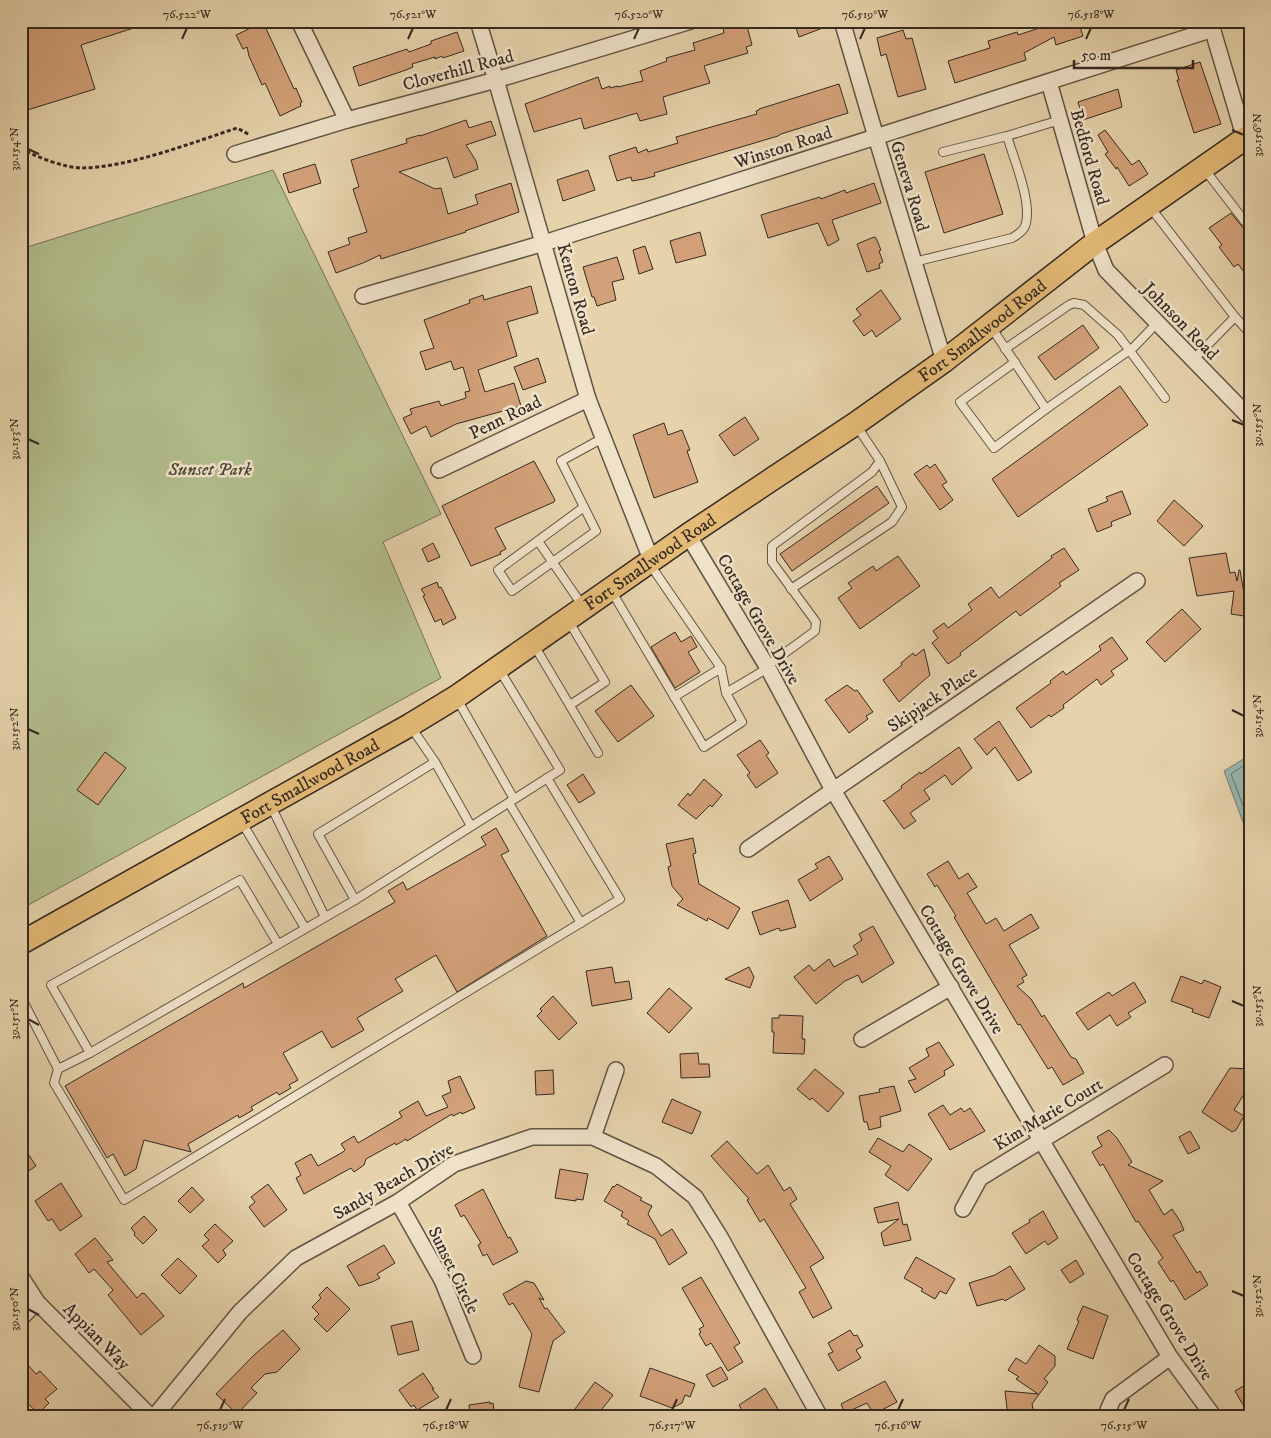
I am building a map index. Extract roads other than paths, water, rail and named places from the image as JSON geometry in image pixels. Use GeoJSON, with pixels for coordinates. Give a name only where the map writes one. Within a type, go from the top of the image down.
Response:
{"type":"FeatureCollection","features":[{"type":"Feature","properties":{"kind":"main road","name":"Fort Smallwood Road"},"geometry":{"type":"LineString","coordinates":[[21,943],[410,725],[456,697],[688,535],[855,424],[944,361],[1096,243],[1247,137]]}},
{"type":"Feature","properties":{"kind":"street"},"geometry":{"type":"LineString","coordinates":[[299,21],[347,120]]}},
{"type":"Feature","properties":{"kind":"street","name":"Kenton Road"},"geometry":{"type":"LineString","coordinates":[[478,21],[588,399],[650,562]]}},
{"type":"Feature","properties":{"kind":"street","name":"Cloverhill Road"},"geometry":{"type":"LineString","coordinates":[[236,154],[347,120],[496,80],[659,26],[691,21]]}},
{"type":"Feature","properties":{"kind":"street","name":"Geneva Road"},"geometry":{"type":"LineString","coordinates":[[842,21],[944,361]]}},
{"type":"Feature","properties":{"kind":"street"},"geometry":{"type":"LineString","coordinates":[[1211,25],[1247,137]]}},
{"type":"Feature","properties":{"kind":"street","name":"Winston Road"},"geometry":{"type":"LineString","coordinates":[[363,296],[544,243],[1049,82],[1211,25]]}},
{"type":"Feature","properties":{"kind":"street","name":"Bedford Road"},"geometry":{"type":"LineString","coordinates":[[1049,82],[1096,243]]}},
{"type":"Feature","properties":{"kind":"street","name":"Johnson Road"},"geometry":{"type":"LineString","coordinates":[[1096,243],[1106,270],[1250,418]]}},
{"type":"Feature","properties":{"kind":"street","name":"Penn Road"},"geometry":{"type":"LineString","coordinates":[[439,470],[588,399]]}},
{"type":"Feature","properties":{"kind":"street","name":"Cottage Grove Drive"},"geometry":{"type":"LineString","coordinates":[[688,535],[768,667],[833,790],[1170,1357],[1214,1417]]}},
{"type":"Feature","properties":{"kind":"street","name":"Skipjack Place"},"geometry":{"type":"LineString","coordinates":[[748,849],[1137,581]]}},
{"type":"Feature","properties":{"kind":"street"},"geometry":{"type":"LineString","coordinates":[[862,1039],[951,987]]}},
{"type":"Feature","properties":{"kind":"street","name":"Kim Marie Court"},"geometry":{"type":"LineString","coordinates":[[963,1209],[980,1178],[1166,1065]]}},
{"type":"Feature","properties":{"kind":"street"},"geometry":{"type":"LineString","coordinates":[[593,1137],[616,1070]]}},
{"type":"Feature","properties":{"kind":"street","name":"Sandy Beach Drive"},"geometry":{"type":"LineString","coordinates":[[152,1417],[240,1312],[296,1258],[398,1202],[454,1164],[532,1137],[593,1137],[656,1166],[695,1197],[720,1237],[820,1417]]}},
{"type":"Feature","properties":{"kind":"street","name":"Sunset Circle"},"geometry":{"type":"LineString","coordinates":[[398,1202],[442,1280],[473,1356]]}},
{"type":"Feature","properties":{"kind":"street","name":"Appian Way"},"geometry":{"type":"LineString","coordinates":[[21,1277],[37,1302],[152,1417]]}},
{"type":"Feature","properties":{"kind":"street"},"geometry":{"type":"LineString","coordinates":[[21,1318],[37,1302]]}},
{"type":"Feature","properties":{"kind":"street"},"geometry":{"type":"LineString","coordinates":[[1105,1417],[1113,1399],[1170,1357]]}},
{"type":"Feature","properties":{"kind":"lane"},"geometry":{"type":"LineString","coordinates":[[943,152],[1060,120]]}},
{"type":"Feature","properties":{"kind":"lane"},"geometry":{"type":"LineString","coordinates":[[914,262],[1012,238],[1024,229],[1028,204],[1007,136]]}},
{"type":"Feature","properties":{"kind":"lane"},"geometry":{"type":"LineString","coordinates":[[1203,168],[1250,228]]}},
{"type":"Feature","properties":{"kind":"lane"},"geometry":{"type":"LineString","coordinates":[[1149,206],[1235,317],[1250,333]]}},
{"type":"Feature","properties":{"kind":"lane"},"geometry":{"type":"LineString","coordinates":[[1006,349],[1064,308],[1074,303],[1084,305],[1118,335],[1164,398]]}},
{"type":"Feature","properties":{"kind":"lane"},"geometry":{"type":"LineString","coordinates":[[1193,360],[1235,317]]}},
{"type":"Feature","properties":{"kind":"lane"},"geometry":{"type":"LineString","coordinates":[[1014,362],[960,402],[994,448],[1134,347],[1157,322]]}},
{"type":"Feature","properties":{"kind":"lane"},"geometry":{"type":"LineString","coordinates":[[990,325],[1046,410]]}},
{"type":"Feature","properties":{"kind":"lane"},"geometry":{"type":"LineString","coordinates":[[792,589],[892,522],[902,507],[880,461],[855,424]]}},
{"type":"Feature","properties":{"kind":"lane"},"geometry":{"type":"LineString","coordinates":[[584,508],[498,570],[512,591],[596,531],[561,461],[603,438]]}},
{"type":"Feature","properties":{"kind":"lane"},"geometry":{"type":"LineString","coordinates":[[726,694],[768,667],[815,631],[816,622],[772,562],[772,546],[872,472],[880,461]]}},
{"type":"Feature","properties":{"kind":"lane"},"geometry":{"type":"LineString","coordinates":[[538,541],[552,562],[605,682],[570,705]]}},
{"type":"Feature","properties":{"kind":"lane"},"geometry":{"type":"LineString","coordinates":[[610,590],[704,747],[742,722],[726,694],[721,668],[650,562]]}},
{"type":"Feature","properties":{"kind":"lane"},"geometry":{"type":"LineString","coordinates":[[533,643],[598,753]]}},
{"type":"Feature","properties":{"kind":"lane"},"geometry":{"type":"LineString","coordinates":[[58,1069],[355,900],[560,770],[498,667]]}},
{"type":"Feature","properties":{"kind":"lane"},"geometry":{"type":"LineString","coordinates":[[674,698],[721,668]]}},
{"type":"Feature","properties":{"kind":"lane"},"geometry":{"type":"LineString","coordinates":[[456,697],[511,801],[581,923]]}},
{"type":"Feature","properties":{"kind":"lane"},"geometry":{"type":"LineString","coordinates":[[410,725],[435,762],[471,826]]}},
{"type":"Feature","properties":{"kind":"lane"},"geometry":{"type":"LineString","coordinates":[[355,900],[318,834],[435,762]]}},
{"type":"Feature","properties":{"kind":"lane"},"geometry":{"type":"LineString","coordinates":[[21,997],[58,1069],[54,1083],[124,1200],[620,899],[547,778]]}},
{"type":"Feature","properties":{"kind":"lane"},"geometry":{"type":"LineString","coordinates":[[270,803],[326,917]]}},
{"type":"Feature","properties":{"kind":"lane"},"geometry":{"type":"LineString","coordinates":[[240,819],[306,928]]}},
{"type":"Feature","properties":{"kind":"lane"},"geometry":{"type":"LineString","coordinates":[[90,1052],[51,985],[240,880],[278,944]]}},
{"type":"Feature","properties":{"kind":"water"},"geometry":{"type":"Polygon","coordinates":[[[1250,755],[1250,841],[1224,771],[1250,755]]]}},
{"type":"Feature","properties":{"kind":"park label","name":"Sunset Park"},"geometry":{"type":"Point","coordinates":[210,469]}}]}
